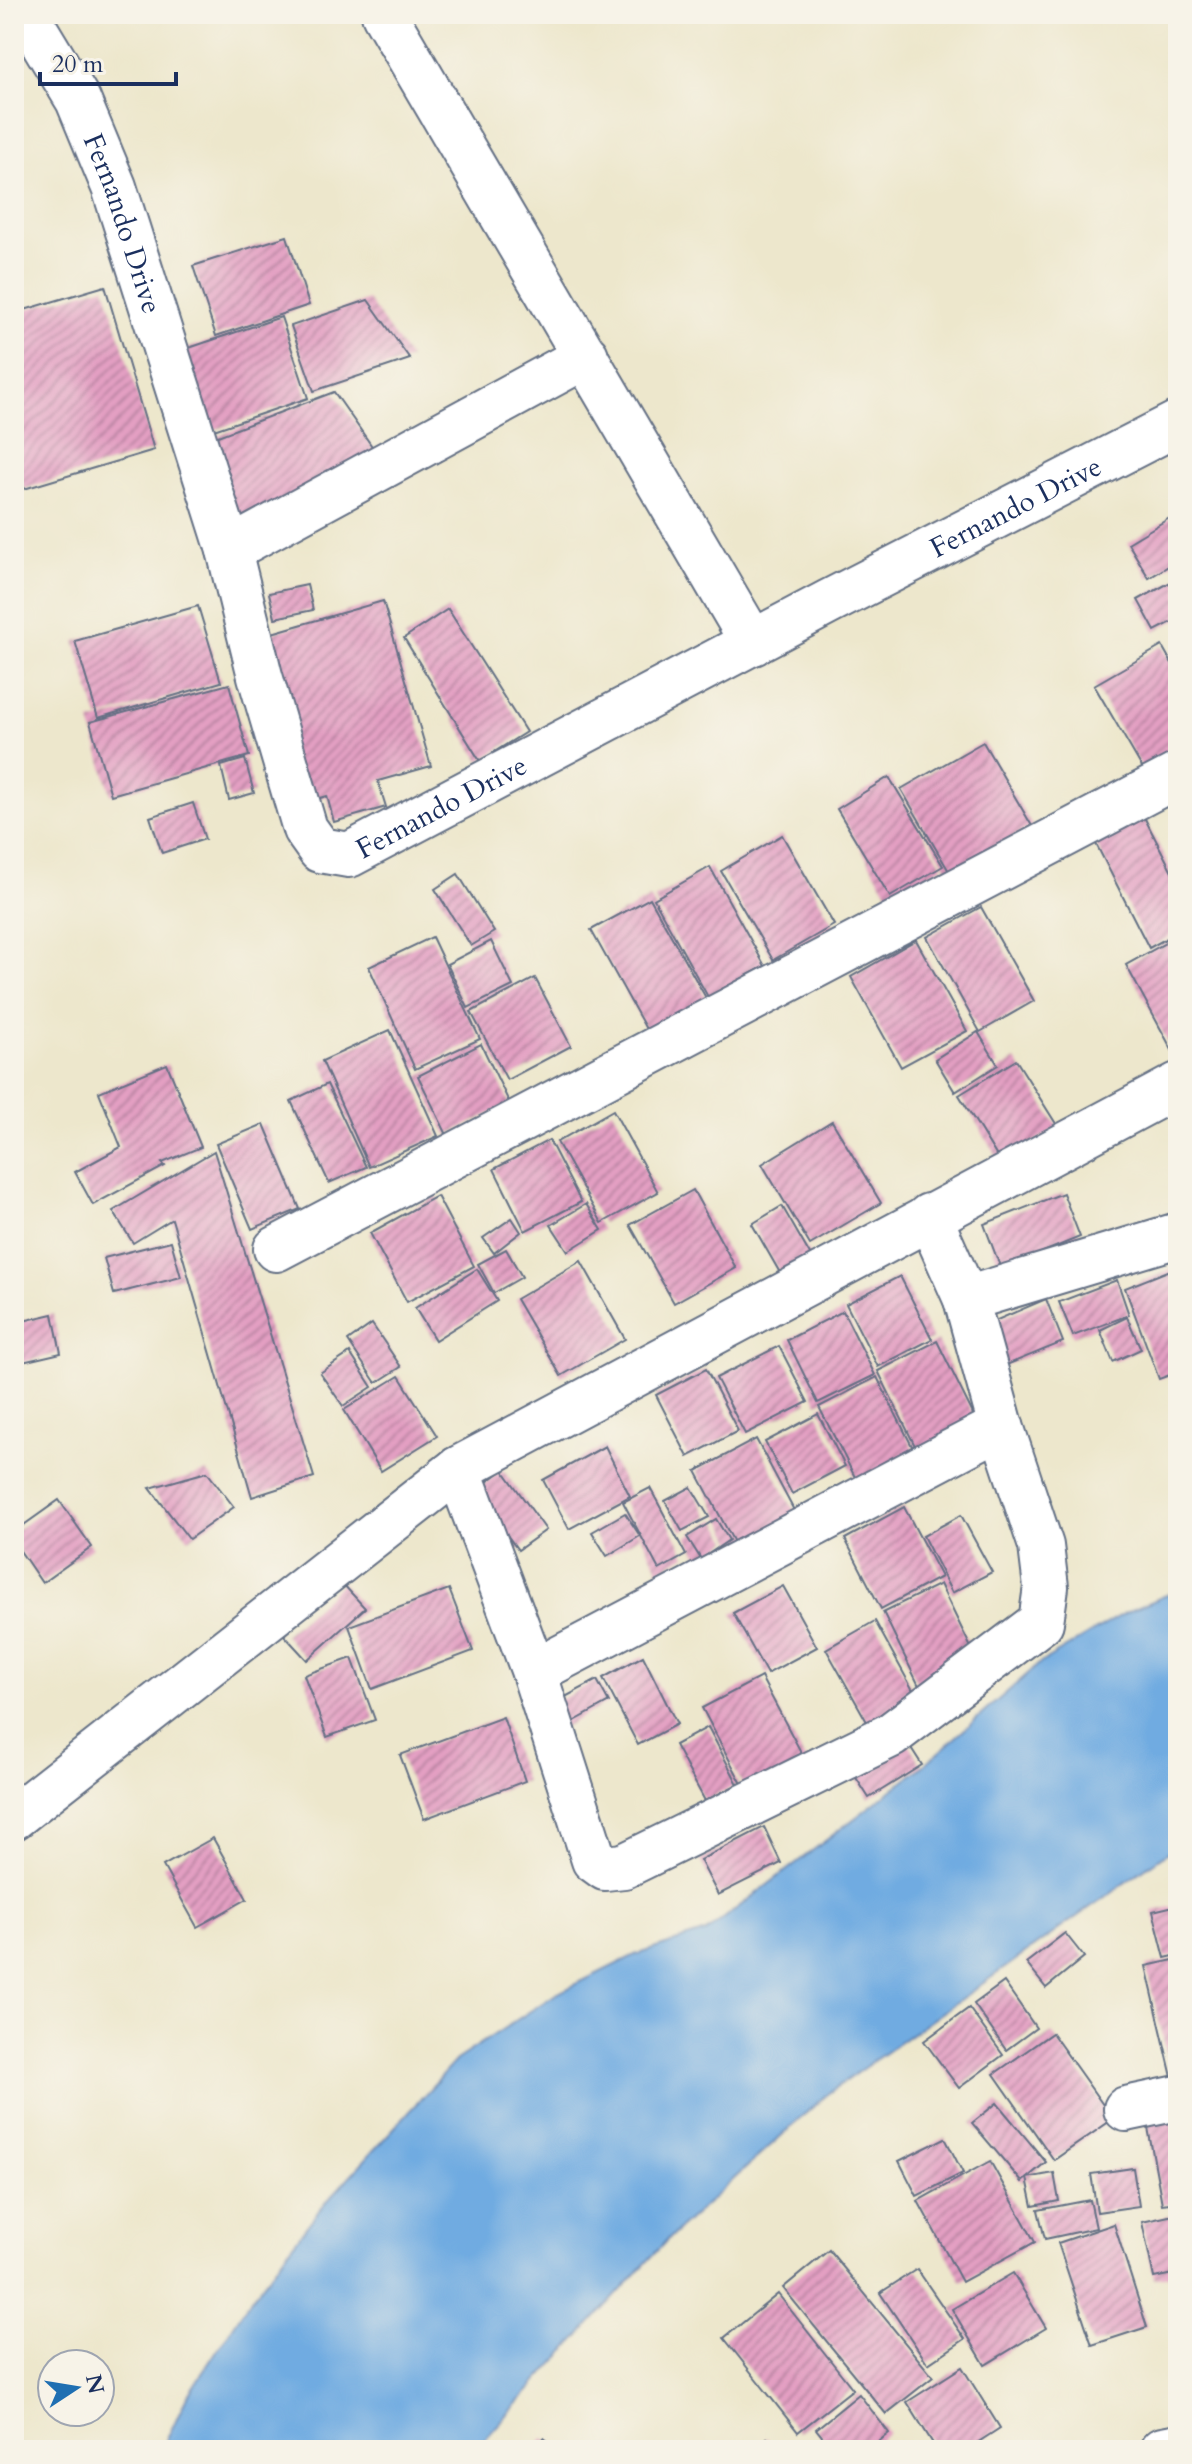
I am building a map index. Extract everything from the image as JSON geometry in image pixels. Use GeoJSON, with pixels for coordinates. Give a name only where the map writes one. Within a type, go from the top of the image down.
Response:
{"type":"FeatureCollection","features":[{"type":"Feature","properties":{"kind":"street","name":"Fernando Drive"},"geometry":{"type":"LineString","coordinates":[[26,14],[78,100],[114,187],[229,550],[260,676],[305,829],[320,850],[349,855],[1178,423]]}},
{"type":"Feature","properties":{"kind":"street"},"geometry":{"type":"LineString","coordinates":[[384,14],[753,643]]}},
{"type":"Feature","properties":{"kind":"street"},"geometry":{"type":"LineString","coordinates":[[229,550],[586,356]]}},
{"type":"Feature","properties":{"kind":"street"},"geometry":{"type":"LineString","coordinates":[[276,1249],[1178,775]]}},
{"type":"Feature","properties":{"kind":"street"},"geometry":{"type":"LineString","coordinates":[[14,1817],[458,1469],[1178,1085]]}},
{"type":"Feature","properties":{"kind":"street"},"geometry":{"type":"LineString","coordinates":[[458,1469],[534,1672],[594,1860],[605,1868],[624,1866],[891,1735],[1041,1622],[1046,1587],[1041,1546],[1001,1426],[966,1299],[929,1216]]}},
{"type":"Feature","properties":{"kind":"street"},"geometry":{"type":"LineString","coordinates":[[966,1299],[1178,1235]]}},
{"type":"Feature","properties":{"kind":"street"},"geometry":{"type":"LineString","coordinates":[[534,1672],[1001,1426]]}},
{"type":"Feature","properties":{"kind":"street"},"geometry":{"type":"LineString","coordinates":[[1126,2109],[1178,2098]]}},
{"type":"Feature","properties":{"kind":"street"},"geometry":{"type":"LineString","coordinates":[[1162,2450],[1178,2447]]}},
{"type":"Feature","properties":{"kind":"water"},"geometry":{"type":"Polygon","coordinates":[[[1178,1590],[1178,1845],[827,2094],[666,2241],[475,2450],[162,2450],[186,2398],[248,2303],[320,2209],[456,2060],[556,1994],[635,1955],[706,1932],[923,1766],[1039,1664],[1125,1613],[1178,1590]]]}},
{"type":"Feature","properties":{"kind":"building"},"geometry":{"type":"Polygon","coordinates":[[[287,236],[309,305],[216,336],[193,266],[287,236]]]}},
{"type":"Feature","properties":{"kind":"building"},"geometry":{"type":"Polygon","coordinates":[[[105,286],[154,450],[24,489],[14,456],[14,313],[105,286]]]}},
{"type":"Feature","properties":{"kind":"building"},"geometry":{"type":"Polygon","coordinates":[[[368,300],[410,359],[314,391],[291,326],[368,300]]]}},
{"type":"Feature","properties":{"kind":"building"},"geometry":{"type":"Polygon","coordinates":[[[281,317],[308,398],[202,434],[174,353],[281,317]]]}},
{"type":"Feature","properties":{"kind":"building"},"geometry":{"type":"Polygon","coordinates":[[[334,392],[378,455],[237,531],[207,440],[334,392]]]}},
{"type":"Feature","properties":{"kind":"building"},"geometry":{"type":"Polygon","coordinates":[[[1178,513],[1178,560],[1149,578],[1128,543],[1178,513]]]}},
{"type":"Feature","properties":{"kind":"building"},"geometry":{"type":"Polygon","coordinates":[[[1178,578],[1178,619],[1155,631],[1138,600],[1178,578]]]}},
{"type":"Feature","properties":{"kind":"building"},"geometry":{"type":"Polygon","coordinates":[[[307,585],[313,610],[275,618],[269,593],[307,585]]]}},
{"type":"Feature","properties":{"kind":"building"},"geometry":{"type":"Polygon","coordinates":[[[383,601],[431,766],[378,781],[386,807],[334,822],[327,796],[307,802],[258,637],[383,601]]]}},
{"type":"Feature","properties":{"kind":"building"},"geometry":{"type":"Polygon","coordinates":[[[198,606],[221,682],[98,718],[75,641],[198,606]]]}},
{"type":"Feature","properties":{"kind":"building"},"geometry":{"type":"Polygon","coordinates":[[[448,609],[526,732],[480,761],[404,638],[448,609]]]}},
{"type":"Feature","properties":{"kind":"building"},"geometry":{"type":"Polygon","coordinates":[[[1162,646],[1178,674],[1178,752],[1144,771],[1094,685],[1162,646]]]}},
{"type":"Feature","properties":{"kind":"building"},"geometry":{"type":"Polygon","coordinates":[[[229,684],[249,756],[111,795],[90,722],[229,684]]]}},
{"type":"Feature","properties":{"kind":"building"},"geometry":{"type":"Polygon","coordinates":[[[983,742],[1032,826],[950,873],[901,789],[983,742]]]}},
{"type":"Feature","properties":{"kind":"building"},"geometry":{"type":"Polygon","coordinates":[[[245,759],[254,793],[229,800],[221,766],[245,759]]]}},
{"type":"Feature","properties":{"kind":"building"},"geometry":{"type":"Polygon","coordinates":[[[889,777],[943,866],[890,897],[837,809],[889,777]]]}},
{"type":"Feature","properties":{"kind":"building"},"geometry":{"type":"Polygon","coordinates":[[[193,803],[205,839],[162,853],[150,817],[193,803]]]}},
{"type":"Feature","properties":{"kind":"building"},"geometry":{"type":"Polygon","coordinates":[[[1142,813],[1178,883],[1178,932],[1149,948],[1093,838],[1142,813]]]}},
{"type":"Feature","properties":{"kind":"building"},"geometry":{"type":"Polygon","coordinates":[[[782,835],[834,925],[773,960],[721,871],[782,835]]]}},
{"type":"Feature","properties":{"kind":"building"},"geometry":{"type":"Polygon","coordinates":[[[710,867],[765,966],[708,997],[654,899],[710,867]]]}},
{"type":"Feature","properties":{"kind":"building"},"geometry":{"type":"Polygon","coordinates":[[[458,874],[494,932],[471,946],[435,889],[458,874]]]}},
{"type":"Feature","properties":{"kind":"building"},"geometry":{"type":"Polygon","coordinates":[[[650,898],[706,998],[647,1031],[591,930],[650,898]]]}},
{"type":"Feature","properties":{"kind":"building"},"geometry":{"type":"Polygon","coordinates":[[[981,907],[1034,1001],[980,1032],[927,937],[981,907]]]}},
{"type":"Feature","properties":{"kind":"building"},"geometry":{"type":"Polygon","coordinates":[[[1178,936],[1178,1061],[1126,965],[1178,936]]]}},
{"type":"Feature","properties":{"kind":"building"},"geometry":{"type":"Polygon","coordinates":[[[432,937],[480,1039],[415,1069],[369,967],[432,937]]]}},
{"type":"Feature","properties":{"kind":"building"},"geometry":{"type":"Polygon","coordinates":[[[916,940],[967,1031],[901,1067],[851,977],[916,940]]]}},
{"type":"Feature","properties":{"kind":"building"},"geometry":{"type":"Polygon","coordinates":[[[491,941],[513,986],[468,1008],[447,964],[491,941]]]}},
{"type":"Feature","properties":{"kind":"building"},"geometry":{"type":"Polygon","coordinates":[[[535,978],[571,1046],[507,1080],[471,1012],[535,978]]]}},
{"type":"Feature","properties":{"kind":"building"},"geometry":{"type":"Polygon","coordinates":[[[390,1030],[438,1136],[369,1167],[322,1061],[390,1030]]]}},
{"type":"Feature","properties":{"kind":"building"},"geometry":{"type":"Polygon","coordinates":[[[978,1032],[998,1065],[955,1092],[935,1059],[978,1032]]]}},
{"type":"Feature","properties":{"kind":"building"},"geometry":{"type":"Polygon","coordinates":[[[481,1044],[510,1104],[447,1135],[418,1076],[481,1044]]]}},
{"type":"Feature","properties":{"kind":"building"},"geometry":{"type":"Polygon","coordinates":[[[1016,1060],[1058,1127],[1001,1163],[959,1095],[1016,1060]]]}},
{"type":"Feature","properties":{"kind":"building"},"geometry":{"type":"Polygon","coordinates":[[[167,1064],[201,1147],[162,1163],[165,1166],[93,1205],[75,1172],[121,1147],[99,1092],[167,1064]]]}},
{"type":"Feature","properties":{"kind":"building"},"geometry":{"type":"Polygon","coordinates":[[[327,1084],[366,1167],[329,1183],[291,1101],[327,1084]]]}},
{"type":"Feature","properties":{"kind":"building"},"geometry":{"type":"Polygon","coordinates":[[[613,1110],[658,1192],[602,1223],[557,1142],[613,1110]]]}},
{"type":"Feature","properties":{"kind":"building"},"geometry":{"type":"Polygon","coordinates":[[[832,1121],[881,1203],[810,1245],[762,1164],[832,1121]]]}},
{"type":"Feature","properties":{"kind":"building"},"geometry":{"type":"Polygon","coordinates":[[[264,1124],[300,1209],[252,1229],[216,1144],[264,1124]]]}},
{"type":"Feature","properties":{"kind":"building"},"geometry":{"type":"Polygon","coordinates":[[[549,1140],[581,1202],[525,1231],[494,1169],[549,1140]]]}},
{"type":"Feature","properties":{"kind":"building"},"geometry":{"type":"Polygon","coordinates":[[[214,1151],[314,1477],[252,1497],[172,1219],[133,1243],[113,1211],[214,1151]]]}},
{"type":"Feature","properties":{"kind":"building"},"geometry":{"type":"Polygon","coordinates":[[[693,1190],[736,1268],[674,1303],[630,1225],[693,1190]]]}},
{"type":"Feature","properties":{"kind":"building"},"geometry":{"type":"Polygon","coordinates":[[[1063,1193],[1080,1237],[1001,1269],[984,1224],[1063,1193]]]}},
{"type":"Feature","properties":{"kind":"building"},"geometry":{"type":"Polygon","coordinates":[[[437,1196],[474,1266],[407,1302],[370,1233],[437,1196]]]}},
{"type":"Feature","properties":{"kind":"building"},"geometry":{"type":"Polygon","coordinates":[[[586,1204],[602,1230],[568,1251],[551,1225],[586,1204]]]}},
{"type":"Feature","properties":{"kind":"building"},"geometry":{"type":"Polygon","coordinates":[[[782,1206],[813,1260],[783,1278],[752,1224],[782,1206]]]}},
{"type":"Feature","properties":{"kind":"building"},"geometry":{"type":"Polygon","coordinates":[[[512,1218],[521,1232],[494,1253],[483,1238],[512,1218]]]}},
{"type":"Feature","properties":{"kind":"building"},"geometry":{"type":"Polygon","coordinates":[[[171,1241],[181,1277],[114,1294],[104,1258],[171,1241]]]}},
{"type":"Feature","properties":{"kind":"building"},"geometry":{"type":"Polygon","coordinates":[[[506,1249],[522,1277],[494,1293],[478,1264],[506,1249]]]}},
{"type":"Feature","properties":{"kind":"building"},"geometry":{"type":"Polygon","coordinates":[[[581,1261],[625,1339],[561,1376],[516,1299],[581,1261]]]}},
{"type":"Feature","properties":{"kind":"building"},"geometry":{"type":"Polygon","coordinates":[[[1178,1267],[1178,1372],[1159,1379],[1125,1288],[1178,1267]]]}},
{"type":"Feature","properties":{"kind":"building"},"geometry":{"type":"Polygon","coordinates":[[[477,1269],[497,1301],[435,1340],[415,1308],[477,1269]]]}},
{"type":"Feature","properties":{"kind":"building"},"geometry":{"type":"Polygon","coordinates":[[[900,1276],[932,1339],[878,1367],[846,1304],[900,1276]]]}},
{"type":"Feature","properties":{"kind":"building"},"geometry":{"type":"Polygon","coordinates":[[[1117,1280],[1129,1315],[1073,1336],[1059,1302],[1117,1280]]]}},
{"type":"Feature","properties":{"kind":"building"},"geometry":{"type":"Polygon","coordinates":[[[1046,1299],[1063,1342],[994,1370],[976,1329],[1046,1299]]]}},
{"type":"Feature","properties":{"kind":"building"},"geometry":{"type":"Polygon","coordinates":[[[843,1311],[875,1375],[818,1403],[787,1340],[843,1311]]]}},
{"type":"Feature","properties":{"kind":"building"},"geometry":{"type":"Polygon","coordinates":[[[53,1314],[61,1353],[14,1364],[14,1323],[53,1314]]]}},
{"type":"Feature","properties":{"kind":"building"},"geometry":{"type":"Polygon","coordinates":[[[1127,1317],[1141,1349],[1113,1362],[1100,1330],[1127,1317]]]}},
{"type":"Feature","properties":{"kind":"building"},"geometry":{"type":"Polygon","coordinates":[[[372,1324],[401,1367],[376,1383],[348,1341],[372,1324]]]}},
{"type":"Feature","properties":{"kind":"building"},"geometry":{"type":"Polygon","coordinates":[[[937,1341],[978,1424],[919,1454],[878,1371],[937,1341]]]}},
{"type":"Feature","properties":{"kind":"building"},"geometry":{"type":"Polygon","coordinates":[[[779,1346],[808,1402],[745,1434],[716,1378],[779,1346]]]}},
{"type":"Feature","properties":{"kind":"building"},"geometry":{"type":"Polygon","coordinates":[[[350,1353],[372,1387],[343,1406],[320,1373],[350,1353]]]}},
{"type":"Feature","properties":{"kind":"building"},"geometry":{"type":"Polygon","coordinates":[[[706,1369],[738,1431],[688,1457],[656,1395],[706,1369]]]}},
{"type":"Feature","properties":{"kind":"building"},"geometry":{"type":"Polygon","coordinates":[[[399,1376],[437,1436],[381,1471],[344,1410],[399,1376]]]}},
{"type":"Feature","properties":{"kind":"building"},"geometry":{"type":"Polygon","coordinates":[[[877,1377],[917,1456],[859,1485],[819,1407],[877,1377]]]}},
{"type":"Feature","properties":{"kind":"building"},"geometry":{"type":"Polygon","coordinates":[[[818,1414],[845,1466],[792,1494],[765,1442],[818,1414]]]}},
{"type":"Feature","properties":{"kind":"building"},"geometry":{"type":"Polygon","coordinates":[[[756,1439],[797,1516],[737,1548],[696,1471],[756,1439]]]}},
{"type":"Feature","properties":{"kind":"building"},"geometry":{"type":"Polygon","coordinates":[[[605,1446],[630,1496],[569,1529],[543,1480],[605,1446]]]}},
{"type":"Feature","properties":{"kind":"building"},"geometry":{"type":"Polygon","coordinates":[[[503,1470],[546,1530],[518,1550],[475,1491],[503,1470]]]}},
{"type":"Feature","properties":{"kind":"building"},"geometry":{"type":"Polygon","coordinates":[[[207,1472],[234,1507],[189,1539],[150,1488],[207,1472]]]}},
{"type":"Feature","properties":{"kind":"building"},"geometry":{"type":"Polygon","coordinates":[[[691,1487],[709,1517],[682,1531],[665,1501],[691,1487]]]}},
{"type":"Feature","properties":{"kind":"building"},"geometry":{"type":"Polygon","coordinates":[[[650,1488],[686,1555],[659,1570],[623,1502],[650,1488]]]}},
{"type":"Feature","properties":{"kind":"building"},"geometry":{"type":"Polygon","coordinates":[[[59,1500],[92,1547],[42,1583],[14,1542],[14,1532],[59,1500]]]}},
{"type":"Feature","properties":{"kind":"building"},"geometry":{"type":"Polygon","coordinates":[[[904,1507],[941,1577],[881,1609],[845,1539],[904,1507]]]}},
{"type":"Feature","properties":{"kind":"building"},"geometry":{"type":"Polygon","coordinates":[[[625,1513],[640,1536],[607,1556],[592,1532],[625,1513]]]}},
{"type":"Feature","properties":{"kind":"building"},"geometry":{"type":"Polygon","coordinates":[[[961,1515],[992,1572],[952,1593],[923,1536],[961,1515]]]}},
{"type":"Feature","properties":{"kind":"building"},"geometry":{"type":"Polygon","coordinates":[[[716,1519],[729,1540],[701,1559],[687,1537],[716,1519]]]}},
{"type":"Feature","properties":{"kind":"building"},"geometry":{"type":"Polygon","coordinates":[[[342,1583],[365,1608],[307,1660],[284,1635],[342,1583]]]}},
{"type":"Feature","properties":{"kind":"building"},"geometry":{"type":"Polygon","coordinates":[[[940,1584],[977,1660],[920,1688],[883,1612],[940,1584]]]}},
{"type":"Feature","properties":{"kind":"building"},"geometry":{"type":"Polygon","coordinates":[[[783,1586],[817,1647],[767,1674],[733,1613],[783,1586]]]}},
{"type":"Feature","properties":{"kind":"building"},"geometry":{"type":"Polygon","coordinates":[[[449,1589],[473,1651],[372,1689],[349,1626],[449,1589]]]}},
{"type":"Feature","properties":{"kind":"building"},"geometry":{"type":"Polygon","coordinates":[[[875,1621],[920,1703],[871,1729],[826,1649],[875,1621]]]}},
{"type":"Feature","properties":{"kind":"building"},"geometry":{"type":"Polygon","coordinates":[[[643,1656],[677,1724],[638,1745],[603,1678],[643,1656]]]}},
{"type":"Feature","properties":{"kind":"building"},"geometry":{"type":"Polygon","coordinates":[[[352,1658],[375,1720],[327,1737],[304,1675],[352,1658]]]}},
{"type":"Feature","properties":{"kind":"building"},"geometry":{"type":"Polygon","coordinates":[[[761,1677],[810,1769],[751,1801],[702,1708],[761,1677]]]}},
{"type":"Feature","properties":{"kind":"building"},"geometry":{"type":"Polygon","coordinates":[[[597,1680],[609,1702],[564,1727],[552,1704],[597,1680]]]}},
{"type":"Feature","properties":{"kind":"building"},"geometry":{"type":"Polygon","coordinates":[[[503,1717],[525,1781],[424,1819],[400,1755],[503,1717]]]}},
{"type":"Feature","properties":{"kind":"building"},"geometry":{"type":"Polygon","coordinates":[[[708,1727],[738,1784],[705,1801],[675,1745],[708,1727]]]}},
{"type":"Feature","properties":{"kind":"building"},"geometry":{"type":"Polygon","coordinates":[[[908,1743],[922,1765],[869,1798],[855,1776],[908,1743]]]}},
{"type":"Feature","properties":{"kind":"building"},"geometry":{"type":"Polygon","coordinates":[[[764,1827],[781,1863],[718,1895],[700,1860],[764,1827]]]}},
{"type":"Feature","properties":{"kind":"building"},"geometry":{"type":"Polygon","coordinates":[[[213,1838],[247,1899],[197,1927],[163,1866],[213,1838]]]}},
{"type":"Feature","properties":{"kind":"building"},"geometry":{"type":"Polygon","coordinates":[[[1178,1905],[1178,1955],[1165,1958],[1153,1911],[1178,1905]]]}},
{"type":"Feature","properties":{"kind":"building"},"geometry":{"type":"Polygon","coordinates":[[[1065,1933],[1084,1957],[1046,1988],[1026,1963],[1065,1933]]]}},
{"type":"Feature","properties":{"kind":"building"},"geometry":{"type":"Polygon","coordinates":[[[1178,1959],[1178,2089],[1175,2090],[1146,1966],[1178,1959]]]}},
{"type":"Feature","properties":{"kind":"building"},"geometry":{"type":"Polygon","coordinates":[[[1004,1982],[1036,2028],[1006,2050],[974,2004],[1004,1982]]]}},
{"type":"Feature","properties":{"kind":"building"},"geometry":{"type":"Polygon","coordinates":[[[969,2008],[1003,2055],[959,2088],[924,2041],[969,2008]]]}},
{"type":"Feature","properties":{"kind":"building"},"geometry":{"type":"Polygon","coordinates":[[[1052,2033],[1113,2119],[1054,2160],[994,2074],[1052,2033]]]}},
{"type":"Feature","properties":{"kind":"building"},"geometry":{"type":"Polygon","coordinates":[[[997,2103],[1046,2162],[1022,2182],[972,2123],[997,2103]]]}},
{"type":"Feature","properties":{"kind":"building"},"geometry":{"type":"Polygon","coordinates":[[[1178,2117],[1178,2202],[1162,2204],[1147,2122],[1178,2117]]]}},
{"type":"Feature","properties":{"kind":"building"},"geometry":{"type":"Polygon","coordinates":[[[945,2138],[963,2173],[917,2196],[899,2161],[945,2138]]]}},
{"type":"Feature","properties":{"kind":"building"},"geometry":{"type":"Polygon","coordinates":[[[990,2161],[1035,2242],[962,2282],[918,2201],[990,2161]]]}},
{"type":"Feature","properties":{"kind":"building"},"geometry":{"type":"Polygon","coordinates":[[[1133,2168],[1139,2206],[1097,2212],[1091,2174],[1133,2168]]]}},
{"type":"Feature","properties":{"kind":"building"},"geometry":{"type":"Polygon","coordinates":[[[1054,2173],[1059,2201],[1033,2206],[1027,2178],[1054,2173]]]}},
{"type":"Feature","properties":{"kind":"building"},"geometry":{"type":"Polygon","coordinates":[[[1090,2200],[1096,2228],[1045,2239],[1038,2210],[1090,2200]]]}},
{"type":"Feature","properties":{"kind":"building"},"geometry":{"type":"Polygon","coordinates":[[[1178,2214],[1178,2273],[1154,2278],[1142,2222],[1178,2214]]]}},
{"type":"Feature","properties":{"kind":"building"},"geometry":{"type":"Polygon","coordinates":[[[1114,2224],[1147,2327],[1092,2345],[1058,2243],[1114,2224]]]}},
{"type":"Feature","properties":{"kind":"building"},"geometry":{"type":"Polygon","coordinates":[[[829,2250],[933,2377],[886,2414],[783,2288],[829,2250]]]}},
{"type":"Feature","properties":{"kind":"building"},"geometry":{"type":"Polygon","coordinates":[[[917,2269],[965,2339],[928,2364],[880,2293],[917,2269]]]}},
{"type":"Feature","properties":{"kind":"building"},"geometry":{"type":"Polygon","coordinates":[[[1013,2273],[1046,2328],[985,2365],[952,2309],[1013,2273]]]}},
{"type":"Feature","properties":{"kind":"building"},"geometry":{"type":"Polygon","coordinates":[[[778,2294],[853,2389],[798,2432],[724,2338],[778,2294]]]}},
{"type":"Feature","properties":{"kind":"building"},"geometry":{"type":"Polygon","coordinates":[[[962,2367],[1000,2428],[966,2450],[937,2450],[907,2402],[962,2367]]]}},
{"type":"Feature","properties":{"kind":"building"},"geometry":{"type":"Polygon","coordinates":[[[859,2394],[889,2433],[868,2450],[833,2450],[816,2429],[859,2394]]]}},
{"type":"Feature","properties":{"kind":"building"},"geometry":{"type":"Polygon","coordinates":[[[544,2438],[559,2450],[534,2450],[544,2438]]]}},
{"type":"Feature","properties":{"kind":"building"},"geometry":{"type":"Polygon","coordinates":[[[767,2438],[777,2450],[754,2450],[767,2438]]]}}]}
